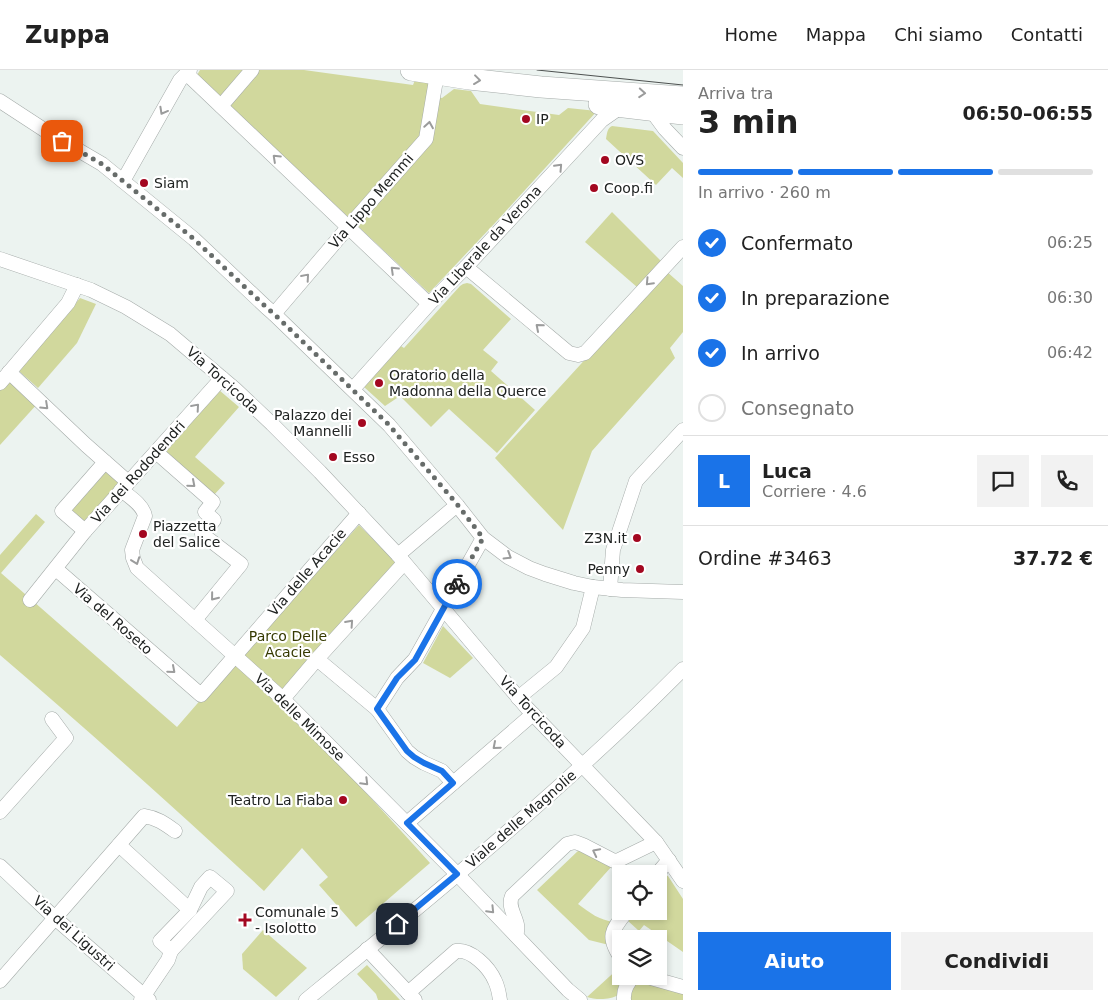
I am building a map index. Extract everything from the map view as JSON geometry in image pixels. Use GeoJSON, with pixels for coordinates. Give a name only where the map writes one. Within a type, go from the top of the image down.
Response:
{"type":"FeatureCollection","features":[{"type":"Feature","properties":{"kind":"main road"},"geometry":{"type":"LineString","coordinates":[[411,70],[482,81],[541,87],[683,97]]}},
{"type":"Feature","properties":{"kind":"main road"},"geometry":{"type":"LineString","coordinates":[[541,87],[579,101],[683,114]]}},
{"type":"Feature","properties":{"kind":"street"},"geometry":{"type":"LineString","coordinates":[[221,106],[252,70]]}},
{"type":"Feature","properties":{"kind":"street"},"geometry":{"type":"LineString","coordinates":[[123,182],[180,80],[189,72],[221,106],[430,304]]}},
{"type":"Feature","properties":{"kind":"street","name":"Via Lippo Memmi"},"geometry":{"type":"LineString","coordinates":[[274,314],[426,139],[437,74]]}},
{"type":"Feature","properties":{"kind":"street"},"geometry":{"type":"LineString","coordinates":[[0,101],[102,164],[194,239],[388,424],[457,504],[483,538],[508,557],[530,568],[574,583],[593,587],[683,592]]}},
{"type":"Feature","properties":{"kind":"street","name":"Via Liberale da Verona"},"geometry":{"type":"LineString","coordinates":[[353,389],[602,120],[622,106]]}},
{"type":"Feature","properties":{"kind":"street"},"geometry":{"type":"LineString","coordinates":[[650,110],[680,144]]}},
{"type":"Feature","properties":{"kind":"street"},"geometry":{"type":"LineString","coordinates":[[680,144],[676,126],[683,114]]}},
{"type":"Feature","properties":{"kind":"street"},"geometry":{"type":"LineString","coordinates":[[466,267],[569,354],[578,355],[585,353],[683,247]]}},
{"type":"Feature","properties":{"kind":"street","name":"Via Torcicoda"},"geometry":{"type":"LineString","coordinates":[[0,259],[77,285],[106,297],[170,334],[222,378],[276,428],[359,513],[401,559],[518,698],[656,842],[683,881]]}},
{"type":"Feature","properties":{"kind":"street"},"geometry":{"type":"LineString","coordinates":[[5,378],[68,303],[77,285]]}},
{"type":"Feature","properties":{"kind":"street","name":"Via delle Mimose"},"geometry":{"type":"LineString","coordinates":[[5,378],[105,462],[144,512],[145,516],[132,550],[133,558],[138,568],[283,699],[457,874],[568,990],[580,1000]]}},
{"type":"Feature","properties":{"kind":"street","name":"Via dei Rododendri"},"geometry":{"type":"LineString","coordinates":[[56,569],[85,531],[222,378]]}},
{"type":"Feature","properties":{"kind":"street"},"geometry":{"type":"LineString","coordinates":[[610,589],[613,550],[636,481],[683,430]]}},
{"type":"Feature","properties":{"kind":"street"},"geometry":{"type":"LineString","coordinates":[[156,452],[213,502],[205,512],[214,520],[202,534],[241,564],[195,620]]}},
{"type":"Feature","properties":{"kind":"street"},"geometry":{"type":"LineString","coordinates":[[85,531],[62,511],[105,462]]}},
{"type":"Feature","properties":{"kind":"street"},"geometry":{"type":"LineString","coordinates":[[283,699],[401,559],[457,504]]}},
{"type":"Feature","properties":{"kind":"street","name":"Via delle Acacie"},"geometry":{"type":"LineString","coordinates":[[235,655],[359,513]]}},
{"type":"Feature","properties":{"kind":"street"},"geometry":{"type":"LineString","coordinates":[[377,709],[397,678],[415,660],[483,538]]}},
{"type":"Feature","properties":{"kind":"street"},"geometry":{"type":"LineString","coordinates":[[30,600],[56,569]]}},
{"type":"Feature","properties":{"kind":"street","name":"Via del Roseto"},"geometry":{"type":"LineString","coordinates":[[56,569],[201,695],[235,655]]}},
{"type":"Feature","properties":{"kind":"street"},"geometry":{"type":"LineString","coordinates":[[518,698],[556,668],[583,628],[593,587]]}},
{"type":"Feature","properties":{"kind":"street"},"geometry":{"type":"LineString","coordinates":[[317,659],[377,709],[407,751],[419,760],[442,771],[453,783]]}},
{"type":"Feature","properties":{"kind":"street","name":"Viale delle Magnolie"},"geometry":{"type":"LineString","coordinates":[[306,1000],[583,766],[683,669]]}},
{"type":"Feature","properties":{"kind":"street"},"geometry":{"type":"LineString","coordinates":[[407,823],[533,714]]}},
{"type":"Feature","properties":{"kind":"street"},"geometry":{"type":"LineString","coordinates":[[0,812],[66,738],[52,719]]}},
{"type":"Feature","properties":{"kind":"street"},"geometry":{"type":"LineString","coordinates":[[0,981],[144,816],[162,821],[174,831]]}},
{"type":"Feature","properties":{"kind":"street"},"geometry":{"type":"LineString","coordinates":[[516,936],[518,924],[510,906],[512,896],[567,844],[576,842],[614,861],[656,842]]}},
{"type":"Feature","properties":{"kind":"street"},"geometry":{"type":"LineString","coordinates":[[119,844],[190,910]]}},
{"type":"Feature","properties":{"kind":"street"},"geometry":{"type":"LineString","coordinates":[[665,865],[669,860]]}},
{"type":"Feature","properties":{"kind":"street","name":"Via dei Ligustri"},"geometry":{"type":"LineString","coordinates":[[0,866],[145,999]]}},
{"type":"Feature","properties":{"kind":"street"},"geometry":{"type":"LineString","coordinates":[[145,999],[168,960],[171,951],[227,891],[210,877],[201,887],[190,910],[160,941],[171,951]]}},
{"type":"Feature","properties":{"kind":"street"},"geometry":{"type":"LineString","coordinates":[[367,949],[412,996],[456,951],[460,950],[473,956],[489,971],[498,986],[500,1000]]}},
{"type":"Feature","properties":{"kind":"street"},"geometry":{"type":"LineString","coordinates":[[667,982],[683,987]]}},
{"type":"Feature","properties":{"kind":"street"},"geometry":{"type":"LineString","coordinates":[[624,1000],[624,992],[627,985]]}},
{"type":"Feature","properties":{"kind":"green space"},"geometry":{"type":"Polygon","coordinates":[[[200,70],[304,70],[413,85],[415,80],[429,83],[427,95],[442,98],[454,89],[471,91],[480,104],[559,115],[568,108],[597,111],[429,293],[197,75],[200,70]]]}},
{"type":"Feature","properties":{"kind":"green space"},"geometry":{"type":"Polygon","coordinates":[[[612,126],[653,131],[683,163],[683,178],[672,168],[656,185],[606,139],[608,130],[612,126]]]}},
{"type":"Feature","properties":{"kind":"green space"},"geometry":{"type":"Polygon","coordinates":[[[612,212],[661,261],[637,287],[585,242],[612,212]]]}},
{"type":"Feature","properties":{"kind":"green space"},"geometry":{"type":"Polygon","coordinates":[[[666,271],[683,286],[683,332],[670,348],[675,358],[592,451],[563,530],[495,458],[666,271]]]}},
{"type":"Feature","properties":{"kind":"green space"},"geometry":{"type":"Polygon","coordinates":[[[467,283],[471,284],[511,319],[483,350],[498,362],[491,371],[535,410],[497,453],[449,409],[431,427],[400,396],[385,406],[364,387],[401,346],[404,348],[460,286],[467,283]]]}},
{"type":"Feature","properties":{"kind":"green space"},"geometry":{"type":"Polygon","coordinates":[[[80,298],[96,304],[77,343],[38,388],[20,372],[20,368],[80,298]]]}},
{"type":"Feature","properties":{"kind":"green space"},"geometry":{"type":"Polygon","coordinates":[[[11,378],[38,403],[0,445],[0,390],[11,378]]]}},
{"type":"Feature","properties":{"kind":"green space"},"geometry":{"type":"Polygon","coordinates":[[[219,390],[239,407],[195,457],[225,483],[213,496],[162,452],[219,390]]]}},
{"type":"Feature","properties":{"kind":"green space"},"geometry":{"type":"Polygon","coordinates":[[[105,466],[123,482],[85,527],[66,511],[105,466]]]}},
{"type":"Feature","properties":{"kind":"green space"},"geometry":{"type":"Polygon","coordinates":[[[36,514],[45,522],[1,573],[177,727],[236,659],[311,734],[430,863],[356,927],[319,885],[328,877],[302,848],[264,891],[134,772],[0,655],[0,555],[36,514]]]}},
{"type":"Feature","properties":{"kind":"green space","name":"Parco Delle Acacie"},"geometry":{"type":"Polygon","coordinates":[[[359,525],[397,563],[282,692],[242,656],[359,525]]]}},
{"type":"Feature","properties":{"kind":"green space"},"geometry":{"type":"Polygon","coordinates":[[[443,626],[473,658],[450,678],[423,663],[443,626]]]}},
{"type":"Feature","properties":{"kind":"green space"},"geometry":{"type":"Polygon","coordinates":[[[579,850],[612,866],[578,904],[599,918],[614,922],[609,945],[589,940],[537,890],[579,850]]]}},
{"type":"Feature","properties":{"kind":"green space"},"geometry":{"type":"Polygon","coordinates":[[[668,876],[683,899],[683,952],[667,941],[667,930],[651,930],[644,925],[638,930],[627,920],[667,920],[668,876]]]}},
{"type":"Feature","properties":{"kind":"green space"},"geometry":{"type":"Polygon","coordinates":[[[263,930],[307,968],[276,997],[243,969],[242,954],[263,930]]]}},
{"type":"Feature","properties":{"kind":"green space"},"geometry":{"type":"Polygon","coordinates":[[[367,965],[400,1000],[378,1000],[376,994],[357,974],[367,965]]]}},
{"type":"Feature","properties":{"kind":"green space"},"geometry":{"type":"Polygon","coordinates":[[[612,974],[612,985],[623,985],[618,995],[611,998],[594,999],[587,997],[612,974]]]}},
{"type":"Feature","properties":{"kind":"green space"},"geometry":{"type":"Polygon","coordinates":[[[632,985],[661,985],[683,991],[683,1000],[629,1000],[628,989],[632,985]]]}},
{"type":"Feature","properties":{"kind":"tram line"},"geometry":{"type":"LineString","coordinates":[[537,70],[683,85]]}},
{"type":"Feature","properties":{"kind":"way so far"},"geometry":{"type":"LineString","coordinates":[[62,141],[102,164],[194,239],[388,424],[457,504],[483,538],[457,584]]}},
{"type":"Feature","properties":{"kind":"place","name":"IP"},"geometry":{"type":"Point","coordinates":[526,119]}},
{"type":"Feature","properties":{"kind":"place","name":"OVS"},"geometry":{"type":"Point","coordinates":[605,160]}},
{"type":"Feature","properties":{"kind":"place","name":"Siam"},"geometry":{"type":"Point","coordinates":[144,183]}},
{"type":"Feature","properties":{"kind":"place","name":"Coop.fi"},"geometry":{"type":"Point","coordinates":[594,188]}},
{"type":"Feature","properties":{"kind":"place","name":"Oratorio della Madonna della Querce"},"geometry":{"type":"Point","coordinates":[379,383]}},
{"type":"Feature","properties":{"kind":"place","name":"Palazzo dei Mannelli"},"geometry":{"type":"Point","coordinates":[362,423]}},
{"type":"Feature","properties":{"kind":"place","name":"Esso"},"geometry":{"type":"Point","coordinates":[333,457]}},
{"type":"Feature","properties":{"kind":"place","name":"Piazzetta del Salice"},"geometry":{"type":"Point","coordinates":[143,534]}},
{"type":"Feature","properties":{"kind":"place","name":"Z3N.it"},"geometry":{"type":"Point","coordinates":[637,538]}},
{"type":"Feature","properties":{"kind":"place","name":"Penny"},"geometry":{"type":"Point","coordinates":[640,569]}},
{"type":"Feature","properties":{"kind":"place","name":"Teatro La Fiaba"},"geometry":{"type":"Point","coordinates":[343,800]}},
{"type":"Feature","properties":{"kind":"place","name":"Comunale 5 - Isolotto"},"geometry":{"type":"Point","coordinates":[245,920]}},
{"type":"Feature","properties":{"kind":"route"},"geometry":{"type":"LineString","coordinates":[[397,924],[457,874],[407,823],[453,783],[438,768],[424,763],[407,751],[377,709],[397,678],[415,660],[457,584]]}}]}
